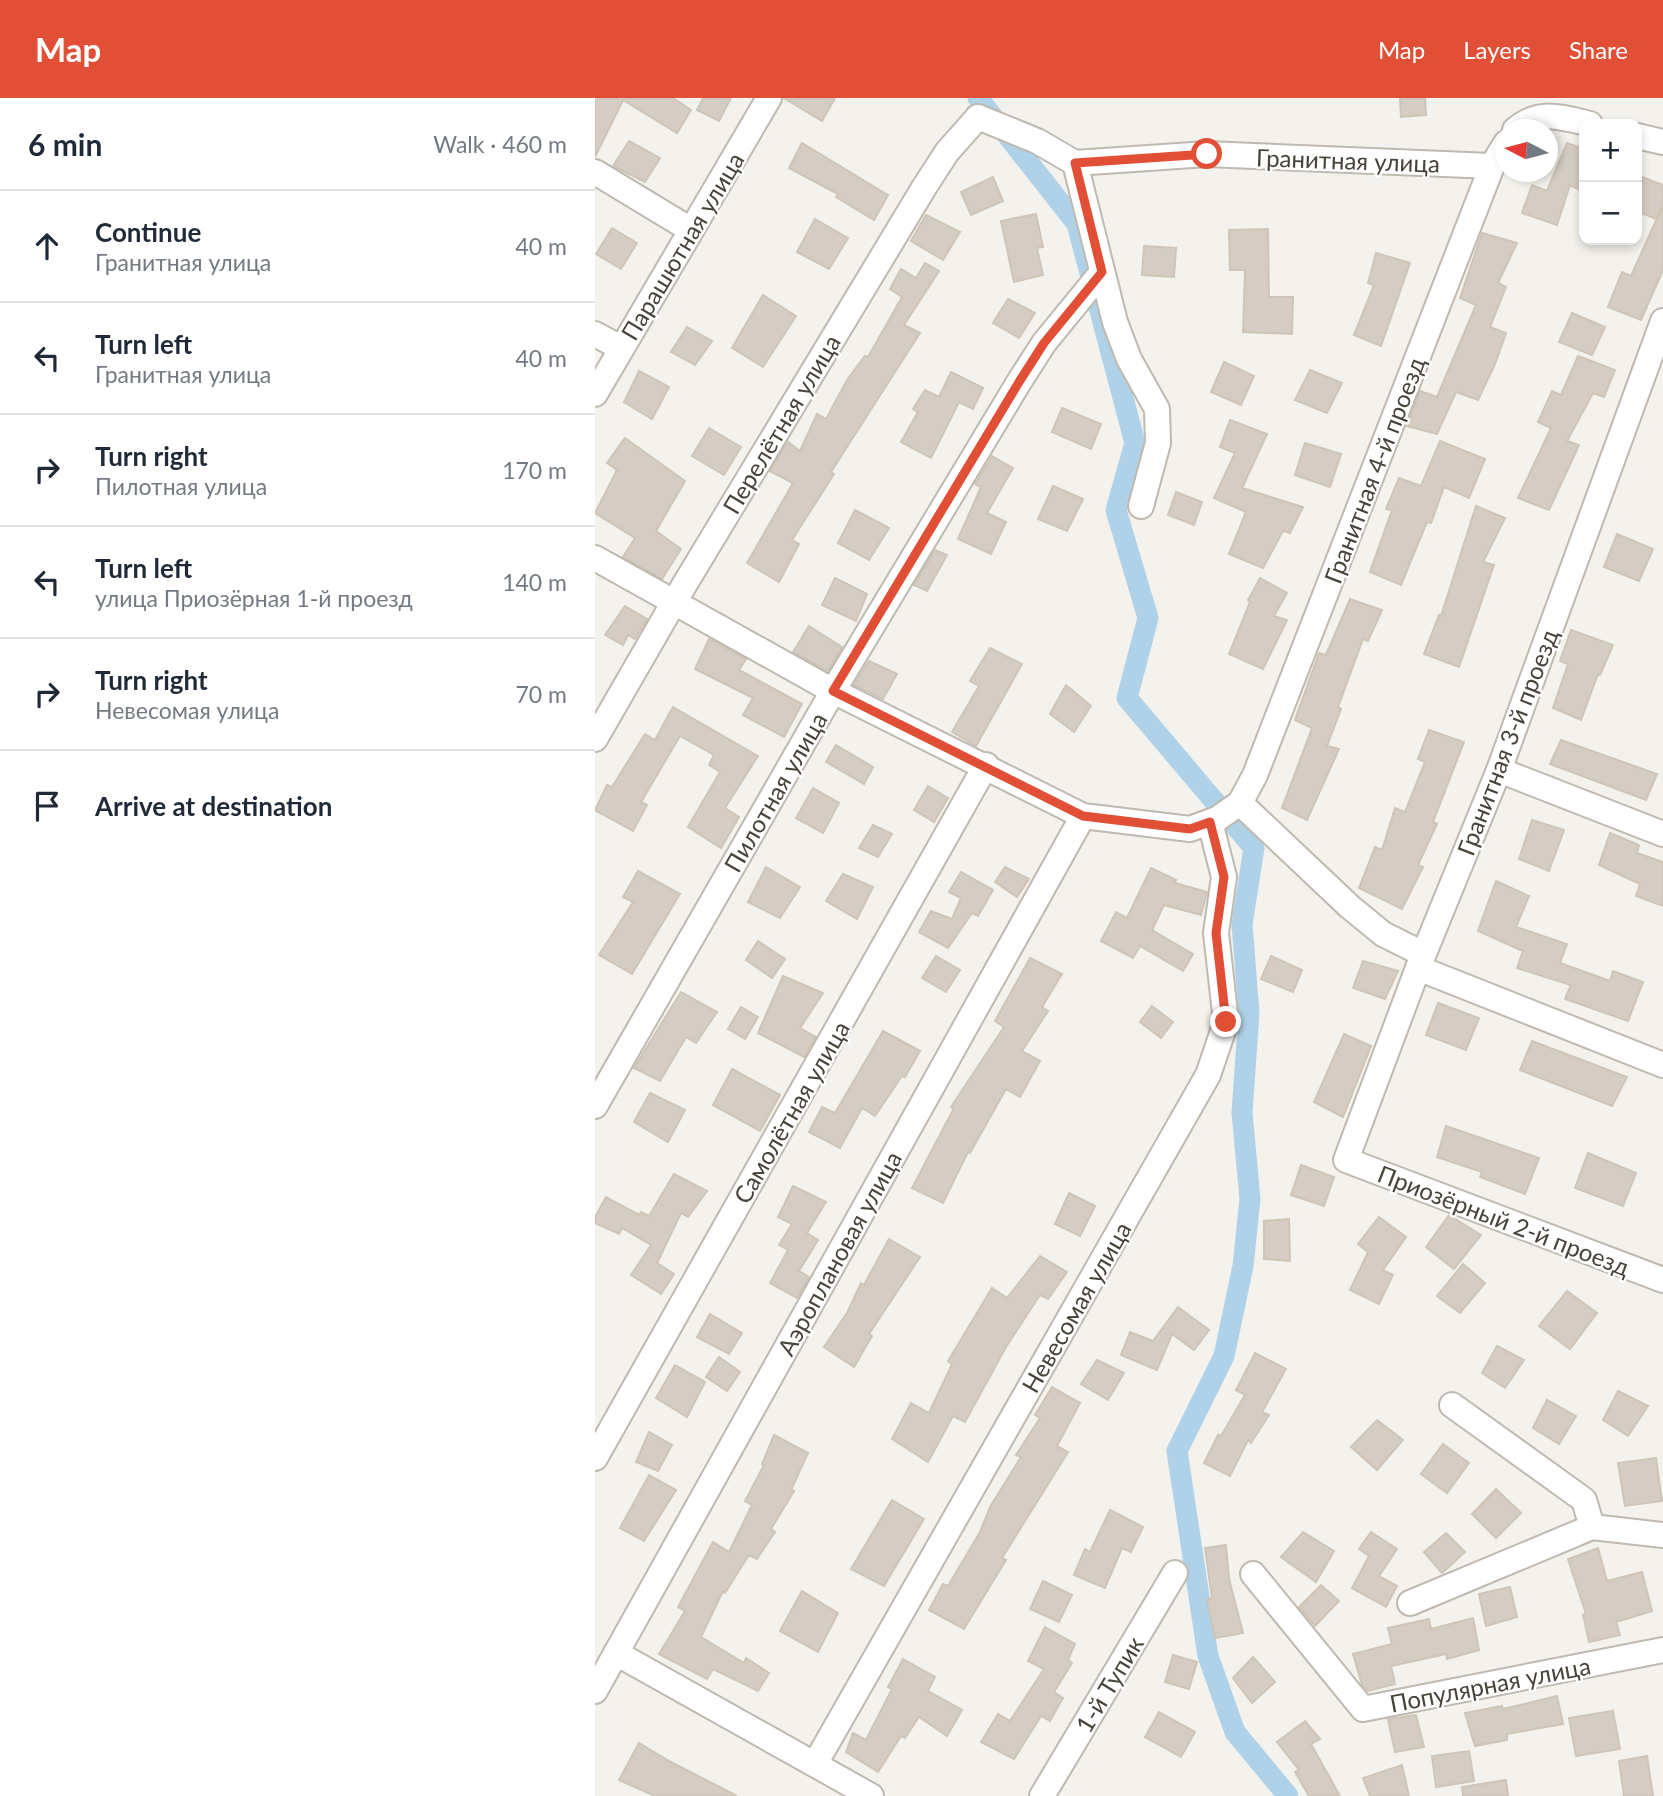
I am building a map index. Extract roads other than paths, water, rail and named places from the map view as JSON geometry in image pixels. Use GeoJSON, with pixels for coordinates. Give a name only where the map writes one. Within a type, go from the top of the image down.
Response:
{"type":"FeatureCollection","features":[{"type":"Feature","properties":{"kind":"street","name":"Парашютная улица"},"geometry":{"type":"LineString","coordinates":[[595,394],[763,100]]}},
{"type":"Feature","properties":{"kind":"street"},"geometry":{"type":"LineString","coordinates":[[977,112],[1075,163],[1102,273],[1129,359],[1157,409],[1158,443],[1141,506]]}},
{"type":"Feature","properties":{"kind":"street","name":"Перелётная улица"},"geometry":{"type":"LineString","coordinates":[[595,739],[674,602],[925,186],[977,112]]}},
{"type":"Feature","properties":{"kind":"street"},"geometry":{"type":"LineString","coordinates":[[1532,119],[1551,115],[1579,121]]}},
{"type":"Feature","properties":{"kind":"street"},"geometry":{"type":"LineString","coordinates":[[1642,137],[1663,142]]}},
{"type":"Feature","properties":{"kind":"street","name":"Гранитная улица"},"geometry":{"type":"LineString","coordinates":[[1075,163],[1207,154],[1492,166]]}},
{"type":"Feature","properties":{"kind":"street"},"geometry":{"type":"LineString","coordinates":[[1492,166],[1495,161]]}},
{"type":"Feature","properties":{"kind":"street","name":"Гранитная 4-й проезд"},"geometry":{"type":"LineString","coordinates":[[1239,804],[1255,775],[1492,166]]}},
{"type":"Feature","properties":{"kind":"street"},"geometry":{"type":"LineString","coordinates":[[595,172],[691,230]]}},
{"type":"Feature","properties":{"kind":"street","name":"Пилотная улица"},"geometry":{"type":"LineString","coordinates":[[595,1106],[833,691],[1019,382],[1044,343],[1102,273]]}},
{"type":"Feature","properties":{"kind":"street","name":"Гранитная 3-й проезд"},"geometry":{"type":"LineString","coordinates":[[1346,1160],[1420,961],[1499,770],[1663,321]]}},
{"type":"Feature","properties":{"kind":"street"},"geometry":{"type":"LineString","coordinates":[[595,334],[621,348]]}},
{"type":"Feature","properties":{"kind":"street"},"geometry":{"type":"LineString","coordinates":[[595,558],[833,691],[986,765],[1083,816],[1190,829],[1213,821],[1239,804],[1358,914],[1420,961],[1663,1065]]}},
{"type":"Feature","properties":{"kind":"street","name":"Самолётная улица"},"geometry":{"type":"LineString","coordinates":[[595,1458],[986,765]]}},
{"type":"Feature","properties":{"kind":"street"},"geometry":{"type":"LineString","coordinates":[[1499,770],[1663,834]]}},
{"type":"Feature","properties":{"kind":"street","name":"Аэроплановая улица"},"geometry":{"type":"LineString","coordinates":[[595,1691],[1083,816]]}},
{"type":"Feature","properties":{"kind":"street","name":"Невесомая улица"},"geometry":{"type":"LineString","coordinates":[[815,1764],[1208,1075],[1226,1022],[1216,933],[1224,877],[1213,821]]}},
{"type":"Feature","properties":{"kind":"street","name":"Приозёрный 2-й проезд"},"geometry":{"type":"LineString","coordinates":[[1346,1160],[1663,1280]]}},
{"type":"Feature","properties":{"kind":"street"},"geometry":{"type":"LineString","coordinates":[[1452,1405],[1584,1500],[1592,1527]]}},
{"type":"Feature","properties":{"kind":"street"},"geometry":{"type":"LineString","coordinates":[[1410,1603],[1592,1527],[1663,1535]]}},
{"type":"Feature","properties":{"kind":"street","name":"1-й Тупик"},"geometry":{"type":"LineString","coordinates":[[1042,1796],[1175,1573]]}},
{"type":"Feature","properties":{"kind":"street","name":"Популярная улица"},"geometry":{"type":"LineString","coordinates":[[1253,1574],[1363,1709],[1663,1650]]}},
{"type":"Feature","properties":{"kind":"street"},"geometry":{"type":"LineString","coordinates":[[616,1653],[871,1796]]}},
{"type":"Feature","properties":{"kind":"waterway"},"geometry":{"type":"LineString","coordinates":[[978,98],[1077,224],[1135,443],[1116,510],[1148,618],[1127,698],[1254,848],[1242,924],[1249,1013],[1242,1113],[1250,1199],[1243,1266],[1224,1356],[1177,1451],[1208,1656],[1235,1732],[1288,1796]]}}]}
